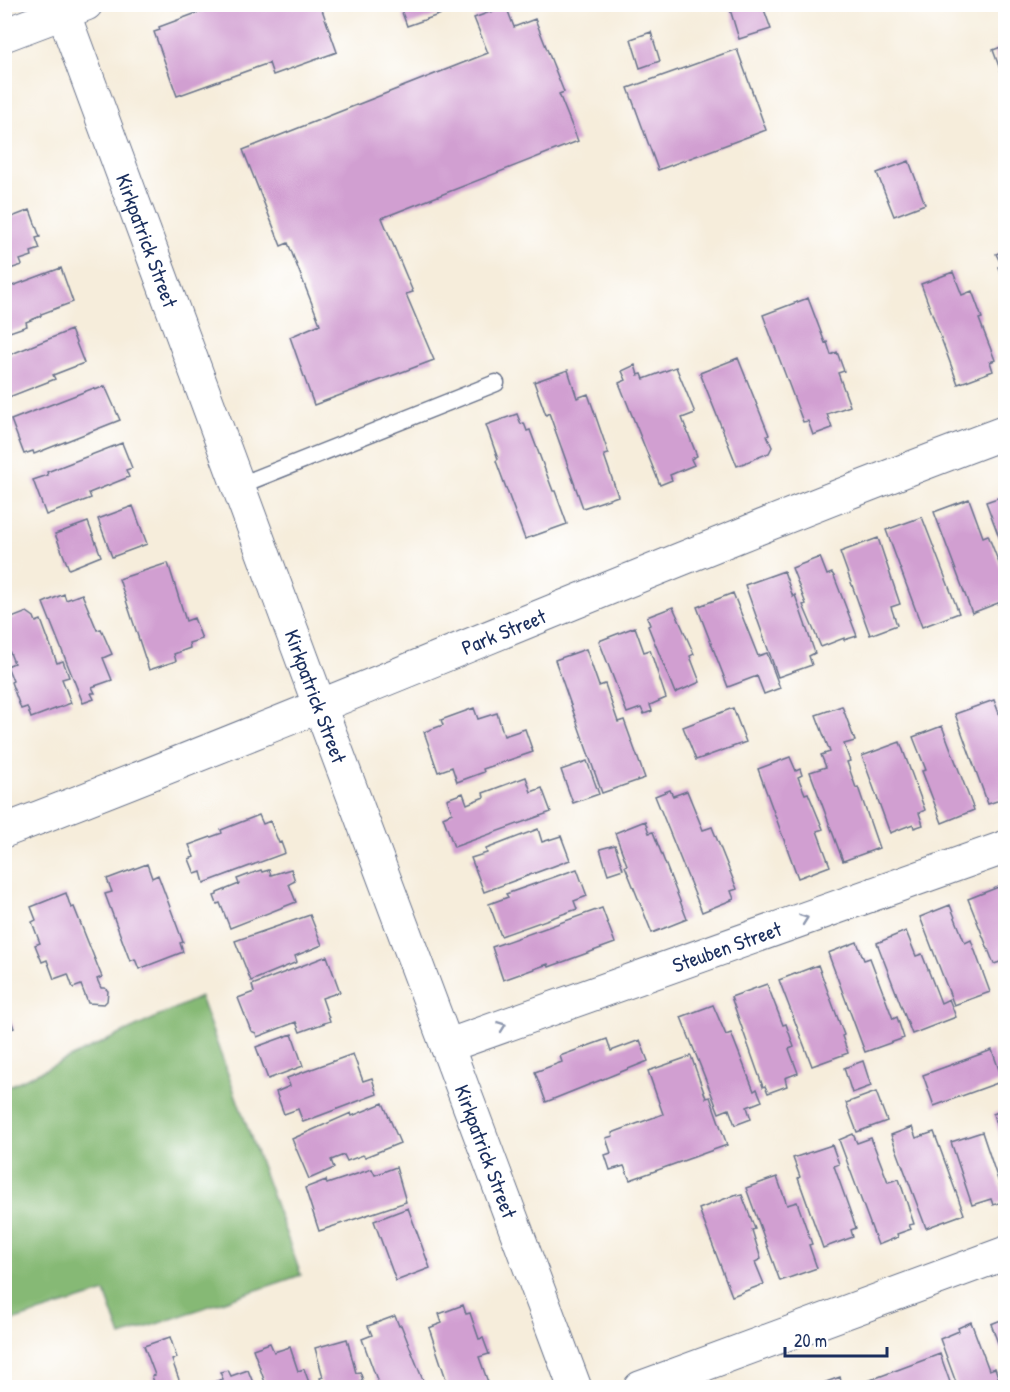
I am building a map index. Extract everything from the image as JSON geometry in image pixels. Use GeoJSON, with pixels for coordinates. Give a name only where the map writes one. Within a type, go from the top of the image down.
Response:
{"type":"FeatureCollection","features":[{"type":"Feature","properties":{"kind":"street"},"geometry":{"type":"LineString","coordinates":[[4,35],[70,7]]}},
{"type":"Feature","properties":{"kind":"street","name":"Kirkpatrick Street"},"geometry":{"type":"LineString","coordinates":[[70,7],[238,486],[575,1388]]}},
{"type":"Feature","properties":{"kind":"street","name":"Park Street"},"geometry":{"type":"LineString","coordinates":[[4,831],[169,768],[866,484],[1005,432]]}},
{"type":"Feature","properties":{"kind":"street","name":"Steuben Street"},"geometry":{"type":"LineString","coordinates":[[447,1046],[1005,847]]}},
{"type":"Feature","properties":{"kind":"street"},"geometry":{"type":"LineString","coordinates":[[640,1388],[1005,1252]]}},
{"type":"Feature","properties":{"kind":"lane"},"geometry":{"type":"LineString","coordinates":[[238,486],[496,383]]}},
{"type":"Feature","properties":{"kind":"green space"},"geometry":{"type":"Polygon","coordinates":[[[200,997],[301,1275],[121,1336],[105,1292],[12,1321],[5,1318],[5,1088],[200,997]]]}},
{"type":"Feature","properties":{"kind":"building"},"geometry":{"type":"Polygon","coordinates":[[[225,4],[320,4],[337,52],[273,75],[269,63],[177,96],[154,32],[160,30],[159,27],[225,4]]]}},
{"type":"Feature","properties":{"kind":"building"},"geometry":{"type":"Polygon","coordinates":[[[399,4],[445,4],[447,12],[407,26],[399,4]]]}},
{"type":"Feature","properties":{"kind":"building"},"geometry":{"type":"Polygon","coordinates":[[[762,4],[771,29],[739,39],[729,6],[762,4]]]}},
{"type":"Feature","properties":{"kind":"building"},"geometry":{"type":"Polygon","coordinates":[[[506,6],[514,27],[535,19],[564,92],[559,94],[578,141],[382,218],[413,292],[406,294],[434,360],[314,405],[290,337],[320,324],[288,243],[281,246],[243,150],[488,53],[474,18],[506,6]]]}},
{"type":"Feature","properties":{"kind":"building"},"geometry":{"type":"Polygon","coordinates":[[[651,32],[660,61],[640,68],[631,39],[651,32]]]}},
{"type":"Feature","properties":{"kind":"building"},"geometry":{"type":"Polygon","coordinates":[[[1006,45],[1006,83],[1005,83],[993,50],[1006,45]]]}},
{"type":"Feature","properties":{"kind":"building"},"geometry":{"type":"Polygon","coordinates":[[[737,49],[766,130],[658,170],[628,88],[737,49]]]}},
{"type":"Feature","properties":{"kind":"building"},"geometry":{"type":"Polygon","coordinates":[[[4,135],[10,150],[4,152],[4,135]]]}},
{"type":"Feature","properties":{"kind":"building"},"geometry":{"type":"Polygon","coordinates":[[[909,161],[925,204],[894,216],[877,173],[909,161]]]}},
{"type":"Feature","properties":{"kind":"building"},"geometry":{"type":"Polygon","coordinates":[[[30,210],[40,237],[36,238],[40,249],[31,252],[32,256],[20,260],[22,265],[4,271],[4,220],[30,210]]]}},
{"type":"Feature","properties":{"kind":"building"},"geometry":{"type":"Polygon","coordinates":[[[1006,250],[1005,285],[998,267],[1002,266],[996,254],[1006,250]]]}},
{"type":"Feature","properties":{"kind":"building"},"geometry":{"type":"Polygon","coordinates":[[[61,268],[73,302],[41,314],[26,322],[27,326],[4,334],[4,289],[61,268]]]}},
{"type":"Feature","properties":{"kind":"building"},"geometry":{"type":"Polygon","coordinates":[[[953,272],[962,295],[972,291],[982,318],[979,319],[995,360],[990,362],[993,371],[958,384],[921,284],[953,272]]]}},
{"type":"Feature","properties":{"kind":"building"},"geometry":{"type":"Polygon","coordinates":[[[808,298],[831,355],[837,352],[844,371],[838,373],[850,406],[827,414],[832,428],[813,435],[808,421],[803,422],[763,315],[808,298]]]}},
{"type":"Feature","properties":{"kind":"building"},"geometry":{"type":"Polygon","coordinates":[[[71,330],[84,363],[53,375],[55,379],[4,399],[4,357],[71,330]]]}},
{"type":"Feature","properties":{"kind":"building"},"geometry":{"type":"Polygon","coordinates":[[[738,358],[772,447],[769,453],[737,466],[700,373],[738,358]]]}},
{"type":"Feature","properties":{"kind":"building"},"geometry":{"type":"Polygon","coordinates":[[[635,365],[638,375],[642,374],[644,379],[676,367],[695,413],[682,418],[697,456],[691,459],[694,465],[670,475],[672,480],[660,485],[619,383],[626,380],[622,371],[635,365]]]}},
{"type":"Feature","properties":{"kind":"building"},"geometry":{"type":"Polygon","coordinates":[[[568,370],[577,398],[588,394],[609,454],[604,455],[618,496],[583,508],[549,413],[546,415],[534,382],[568,370]]]}},
{"type":"Feature","properties":{"kind":"building"},"geometry":{"type":"Polygon","coordinates":[[[105,386],[120,420],[34,454],[33,451],[24,454],[11,420],[94,388],[95,390],[105,386]]]}},
{"type":"Feature","properties":{"kind":"building"},"geometry":{"type":"Polygon","coordinates":[[[517,414],[521,424],[524,423],[527,431],[530,430],[567,524],[525,539],[496,461],[498,459],[486,425],[517,414]]]}},
{"type":"Feature","properties":{"kind":"building"},"geometry":{"type":"Polygon","coordinates":[[[122,443],[132,468],[126,470],[129,477],[89,493],[91,498],[46,515],[33,480],[48,475],[47,472],[122,443]]]}},
{"type":"Feature","properties":{"kind":"building"},"geometry":{"type":"Polygon","coordinates":[[[1006,495],[1006,553],[1005,553],[986,502],[1006,495]]]}},
{"type":"Feature","properties":{"kind":"building"},"geometry":{"type":"Polygon","coordinates":[[[969,499],[983,537],[988,535],[1004,576],[1001,576],[1006,589],[1006,600],[972,613],[934,512],[969,499]]]}},
{"type":"Feature","properties":{"kind":"building"},"geometry":{"type":"Polygon","coordinates":[[[133,506],[147,544],[112,557],[98,519],[133,506]]]}},
{"type":"Feature","properties":{"kind":"building"},"geometry":{"type":"Polygon","coordinates":[[[922,517],[959,613],[922,627],[886,530],[922,517]]]}},
{"type":"Feature","properties":{"kind":"building"},"geometry":{"type":"Polygon","coordinates":[[[88,522],[101,556],[69,569],[55,534],[88,522]]]}},
{"type":"Feature","properties":{"kind":"building"},"geometry":{"type":"Polygon","coordinates":[[[878,538],[900,604],[891,607],[897,625],[870,635],[840,552],[878,538]]]}},
{"type":"Feature","properties":{"kind":"building"},"geometry":{"type":"Polygon","coordinates":[[[820,557],[827,575],[832,573],[834,576],[857,636],[844,640],[844,638],[821,647],[803,605],[806,604],[792,568],[820,557]]]}},
{"type":"Feature","properties":{"kind":"building"},"geometry":{"type":"Polygon","coordinates":[[[168,563],[186,621],[194,618],[202,639],[189,643],[190,648],[174,654],[176,661],[149,670],[119,579],[168,563]]]}},
{"type":"Feature","properties":{"kind":"building"},"geometry":{"type":"Polygon","coordinates":[[[784,571],[793,597],[795,595],[815,653],[809,656],[812,665],[778,677],[745,585],[784,571]]]}},
{"type":"Feature","properties":{"kind":"building"},"geometry":{"type":"Polygon","coordinates":[[[733,593],[758,656],[767,653],[780,688],[764,694],[757,676],[728,687],[697,607],[733,593]]]}},
{"type":"Feature","properties":{"kind":"building"},"geometry":{"type":"Polygon","coordinates":[[[64,594],[66,600],[82,594],[97,630],[101,629],[112,654],[103,658],[112,680],[92,687],[95,693],[91,693],[94,699],[83,703],[43,603],[64,594]]]}},
{"type":"Feature","properties":{"kind":"building"},"geometry":{"type":"Polygon","coordinates":[[[673,607],[694,654],[690,656],[700,682],[675,693],[648,626],[650,625],[647,617],[673,607]]]}},
{"type":"Feature","properties":{"kind":"building"},"geometry":{"type":"Polygon","coordinates":[[[27,612],[34,617],[36,622],[41,620],[57,663],[63,661],[69,677],[62,679],[71,703],[31,718],[27,707],[21,709],[11,682],[13,681],[7,666],[14,663],[4,638],[4,621],[27,612]]]}},
{"type":"Feature","properties":{"kind":"building"},"geometry":{"type":"Polygon","coordinates":[[[635,627],[644,652],[650,650],[666,698],[650,705],[652,711],[644,714],[641,708],[627,713],[599,641],[635,627]]]}},
{"type":"Feature","properties":{"kind":"building"},"geometry":{"type":"Polygon","coordinates":[[[586,649],[599,686],[605,684],[618,722],[624,720],[645,778],[602,793],[555,660],[586,649]]]}},
{"type":"Feature","properties":{"kind":"building"},"geometry":{"type":"Polygon","coordinates":[[[994,700],[1006,732],[1006,737],[1003,738],[1006,745],[1006,798],[988,804],[955,714],[994,700]]]}},
{"type":"Feature","properties":{"kind":"building"},"geometry":{"type":"Polygon","coordinates":[[[842,706],[855,741],[844,744],[850,761],[847,762],[879,848],[843,861],[810,772],[826,767],[821,755],[830,752],[816,715],[842,706]]]}},
{"type":"Feature","properties":{"kind":"building"},"geometry":{"type":"Polygon","coordinates":[[[474,708],[478,719],[497,713],[504,736],[525,729],[533,752],[483,769],[484,772],[457,782],[452,767],[438,772],[424,732],[443,725],[441,720],[474,708]]]}},
{"type":"Feature","properties":{"kind":"building"},"geometry":{"type":"Polygon","coordinates":[[[733,708],[746,742],[696,760],[683,727],[733,708]]]}},
{"type":"Feature","properties":{"kind":"building"},"geometry":{"type":"Polygon","coordinates":[[[942,726],[974,810],[942,823],[922,771],[926,770],[913,737],[942,726]]]}},
{"type":"Feature","properties":{"kind":"building"},"geometry":{"type":"Polygon","coordinates":[[[900,742],[925,810],[919,813],[923,825],[914,828],[913,824],[890,833],[862,756],[900,742]]]}},
{"type":"Feature","properties":{"kind":"building"},"geometry":{"type":"Polygon","coordinates":[[[790,757],[796,771],[800,769],[802,775],[798,777],[805,794],[808,793],[823,829],[817,831],[830,866],[798,878],[758,769],[790,757]]]}},
{"type":"Feature","properties":{"kind":"building"},"geometry":{"type":"Polygon","coordinates":[[[587,761],[599,794],[573,803],[561,770],[587,761]]]}},
{"type":"Feature","properties":{"kind":"building"},"geometry":{"type":"Polygon","coordinates":[[[526,777],[531,792],[542,788],[551,812],[454,847],[443,817],[452,813],[447,799],[463,793],[467,804],[484,797],[483,793],[526,777]]]}},
{"type":"Feature","properties":{"kind":"building"},"geometry":{"type":"Polygon","coordinates":[[[670,790],[673,796],[687,791],[703,830],[712,827],[737,889],[731,891],[734,899],[702,912],[655,796],[670,790]]]}},
{"type":"Feature","properties":{"kind":"building"},"geometry":{"type":"Polygon","coordinates":[[[259,815],[263,824],[270,821],[285,853],[204,883],[201,872],[195,874],[189,859],[194,857],[189,845],[222,833],[221,830],[259,815]]]}},
{"type":"Feature","properties":{"kind":"building"},"geometry":{"type":"Polygon","coordinates":[[[645,821],[649,833],[653,832],[687,919],[652,933],[625,866],[627,865],[615,833],[645,821]]]}},
{"type":"Feature","properties":{"kind":"building"},"geometry":{"type":"Polygon","coordinates":[[[538,829],[542,842],[561,836],[570,860],[484,892],[471,858],[487,853],[486,849],[538,829]]]}},
{"type":"Feature","properties":{"kind":"building"},"geometry":{"type":"Polygon","coordinates":[[[615,845],[623,869],[608,874],[600,849],[615,845]]]}},
{"type":"Feature","properties":{"kind":"building"},"geometry":{"type":"Polygon","coordinates":[[[147,864],[152,878],[158,875],[183,942],[180,943],[183,952],[139,969],[135,959],[130,961],[105,894],[112,892],[107,879],[147,864]]]}},
{"type":"Feature","properties":{"kind":"building"},"geometry":{"type":"Polygon","coordinates":[[[291,869],[295,881],[289,884],[296,902],[230,928],[220,903],[217,904],[214,896],[217,893],[239,884],[237,879],[261,870],[262,872],[269,870],[271,875],[291,869]]]}},
{"type":"Feature","properties":{"kind":"building"},"geometry":{"type":"Polygon","coordinates":[[[577,869],[587,896],[574,901],[577,909],[501,936],[489,904],[508,897],[506,894],[577,869]]]}},
{"type":"Feature","properties":{"kind":"building"},"geometry":{"type":"Polygon","coordinates":[[[1001,886],[1006,895],[1006,960],[994,964],[968,899],[1001,886]]]}},
{"type":"Feature","properties":{"kind":"building"},"geometry":{"type":"Polygon","coordinates":[[[66,893],[71,908],[74,907],[102,977],[97,979],[101,988],[108,991],[107,1001],[104,1004],[88,1003],[81,985],[73,988],[68,974],[54,979],[47,960],[42,962],[35,945],[40,943],[32,922],[36,920],[31,907],[66,893]]]}},
{"type":"Feature","properties":{"kind":"building"},"geometry":{"type":"Polygon","coordinates":[[[950,905],[965,943],[971,940],[990,992],[954,1005],[920,917],[950,905]]]}},
{"type":"Feature","properties":{"kind":"building"},"geometry":{"type":"Polygon","coordinates":[[[602,908],[615,943],[549,967],[548,964],[503,980],[492,947],[602,908]]]}},
{"type":"Feature","properties":{"kind":"building"},"geometry":{"type":"Polygon","coordinates":[[[310,915],[322,945],[295,956],[297,962],[251,981],[235,941],[310,915]]]}},
{"type":"Feature","properties":{"kind":"building"},"geometry":{"type":"Polygon","coordinates":[[[906,931],[916,956],[922,954],[941,1003],[949,999],[956,1017],[912,1034],[877,943],[906,931]]]}},
{"type":"Feature","properties":{"kind":"building"},"geometry":{"type":"Polygon","coordinates":[[[857,942],[864,960],[870,958],[893,1019],[897,1017],[904,1038],[865,1052],[828,953],[857,942]]]}},
{"type":"Feature","properties":{"kind":"building"},"geometry":{"type":"Polygon","coordinates":[[[327,956],[340,992],[322,998],[330,1021],[300,1032],[296,1022],[257,1037],[256,1033],[251,1031],[238,998],[254,992],[252,985],[327,956]]]}},
{"type":"Feature","properties":{"kind":"building"},"geometry":{"type":"Polygon","coordinates":[[[818,965],[844,1035],[842,1036],[848,1053],[812,1066],[779,980],[818,965]]]}},
{"type":"Feature","properties":{"kind":"building"},"geometry":{"type":"Polygon","coordinates":[[[767,984],[783,1025],[786,1024],[794,1047],[789,1049],[798,1073],[785,1078],[787,1086],[768,1093],[765,1086],[763,1087],[731,997],[767,984]]]}},
{"type":"Feature","properties":{"kind":"building"},"geometry":{"type":"Polygon","coordinates":[[[4,1004],[14,1028],[4,1032],[4,1004]]]}},
{"type":"Feature","properties":{"kind":"building"},"geometry":{"type":"Polygon","coordinates":[[[713,1005],[726,1035],[731,1033],[754,1091],[757,1089],[762,1101],[747,1107],[751,1119],[735,1125],[729,1109],[719,1113],[681,1017],[713,1005]]]}},
{"type":"Feature","properties":{"kind":"building"},"geometry":{"type":"Polygon","coordinates":[[[292,1034],[303,1066],[268,1079],[256,1047],[292,1034]]]}},
{"type":"Feature","properties":{"kind":"building"},"geometry":{"type":"Polygon","coordinates":[[[607,1039],[611,1051],[640,1040],[648,1061],[546,1102],[535,1072],[562,1062],[560,1056],[607,1039]]]}},
{"type":"Feature","properties":{"kind":"building"},"geometry":{"type":"Polygon","coordinates":[[[992,1050],[1003,1081],[934,1106],[923,1075],[992,1050]]]}},
{"type":"Feature","properties":{"kind":"building"},"geometry":{"type":"Polygon","coordinates":[[[353,1054],[363,1081],[372,1078],[377,1094],[303,1122],[298,1109],[284,1114],[276,1092],[290,1086],[287,1078],[353,1054]]]}},
{"type":"Feature","properties":{"kind":"building"},"geometry":{"type":"Polygon","coordinates":[[[691,1056],[706,1098],[710,1097],[727,1145],[630,1180],[624,1166],[610,1170],[605,1155],[611,1153],[606,1138],[613,1136],[612,1133],[663,1114],[648,1071],[691,1056]]]}},
{"type":"Feature","properties":{"kind":"building"},"geometry":{"type":"Polygon","coordinates":[[[863,1061],[871,1086],[852,1093],[844,1068],[863,1061]]]}},
{"type":"Feature","properties":{"kind":"building"},"geometry":{"type":"Polygon","coordinates":[[[876,1092],[887,1121],[857,1132],[846,1103],[876,1092]]]}},
{"type":"Feature","properties":{"kind":"building"},"geometry":{"type":"Polygon","coordinates":[[[383,1103],[400,1143],[365,1157],[363,1155],[347,1161],[344,1155],[331,1160],[334,1168],[309,1179],[292,1139],[351,1113],[352,1116],[383,1103]]]}},
{"type":"Feature","properties":{"kind":"building"},"geometry":{"type":"Polygon","coordinates":[[[1006,1109],[1006,1154],[1005,1154],[993,1114],[1006,1109]]]}},
{"type":"Feature","properties":{"kind":"building"},"geometry":{"type":"Polygon","coordinates":[[[912,1127],[916,1138],[934,1132],[964,1214],[926,1228],[891,1135],[912,1127]]]}},
{"type":"Feature","properties":{"kind":"building"},"geometry":{"type":"Polygon","coordinates":[[[982,1132],[1005,1201],[993,1205],[991,1199],[972,1205],[951,1142],[982,1132]]]}},
{"type":"Feature","properties":{"kind":"building"},"geometry":{"type":"Polygon","coordinates":[[[853,1134],[857,1143],[871,1138],[888,1182],[899,1179],[914,1224],[909,1225],[911,1229],[897,1234],[898,1237],[878,1245],[839,1140],[853,1134]]]}},
{"type":"Feature","properties":{"kind":"building"},"geometry":{"type":"Polygon","coordinates":[[[832,1145],[839,1164],[834,1166],[856,1228],[851,1230],[853,1237],[823,1248],[793,1158],[832,1145]]]}},
{"type":"Feature","properties":{"kind":"building"},"geometry":{"type":"Polygon","coordinates":[[[396,1167],[406,1202],[319,1231],[305,1188],[326,1180],[327,1184],[372,1169],[375,1175],[396,1167]]]}},
{"type":"Feature","properties":{"kind":"building"},"geometry":{"type":"Polygon","coordinates":[[[777,1177],[787,1205],[797,1202],[812,1244],[809,1245],[817,1268],[780,1281],[746,1188],[777,1177]]]}},
{"type":"Feature","properties":{"kind":"building"},"geometry":{"type":"Polygon","coordinates":[[[737,1194],[742,1195],[755,1229],[752,1230],[761,1259],[755,1262],[764,1284],[732,1296],[699,1209],[737,1194]]]}},
{"type":"Feature","properties":{"kind":"building"},"geometry":{"type":"Polygon","coordinates":[[[408,1208],[430,1268],[396,1281],[374,1221],[408,1208]]]}},
{"type":"Feature","properties":{"kind":"building"},"geometry":{"type":"Polygon","coordinates":[[[463,1305],[466,1314],[470,1313],[479,1339],[483,1338],[489,1354],[479,1357],[488,1388],[449,1388],[429,1328],[442,1323],[439,1314],[463,1305]]]}},
{"type":"Feature","properties":{"kind":"building"},"geometry":{"type":"Polygon","coordinates":[[[395,1316],[399,1326],[401,1325],[426,1388],[380,1388],[362,1339],[372,1335],[368,1326],[395,1316]]]}},
{"type":"Feature","properties":{"kind":"building"},"geometry":{"type":"Polygon","coordinates":[[[1006,1318],[1006,1362],[1005,1362],[991,1324],[1006,1318]]]}},
{"type":"Feature","properties":{"kind":"building"},"geometry":{"type":"Polygon","coordinates":[[[971,1322],[989,1370],[995,1368],[1002,1388],[958,1388],[940,1339],[959,1331],[958,1328],[971,1322]]]}},
{"type":"Feature","properties":{"kind":"building"},"geometry":{"type":"Polygon","coordinates":[[[170,1337],[177,1358],[172,1360],[182,1388],[156,1388],[152,1376],[155,1375],[144,1346],[170,1337]]]}},
{"type":"Feature","properties":{"kind":"building"},"geometry":{"type":"Polygon","coordinates":[[[347,1339],[356,1373],[360,1372],[363,1380],[360,1381],[361,1388],[323,1388],[320,1378],[323,1377],[315,1348],[347,1339]]]}},
{"type":"Feature","properties":{"kind":"building"},"geometry":{"type":"Polygon","coordinates":[[[270,1343],[274,1352],[290,1347],[298,1371],[304,1369],[311,1388],[267,1388],[253,1349],[270,1343]]]}},
{"type":"Feature","properties":{"kind":"building"},"geometry":{"type":"Polygon","coordinates":[[[940,1354],[951,1385],[944,1388],[849,1388],[940,1354]]]}},
{"type":"Feature","properties":{"kind":"building"},"geometry":{"type":"Polygon","coordinates":[[[228,1370],[231,1376],[248,1370],[255,1388],[210,1388],[208,1384],[223,1379],[220,1372],[228,1370]]]}},
{"type":"Feature","properties":{"kind":"building"},"geometry":{"type":"Polygon","coordinates":[[[840,1377],[843,1388],[812,1388],[812,1387],[840,1377]]]}}]}
